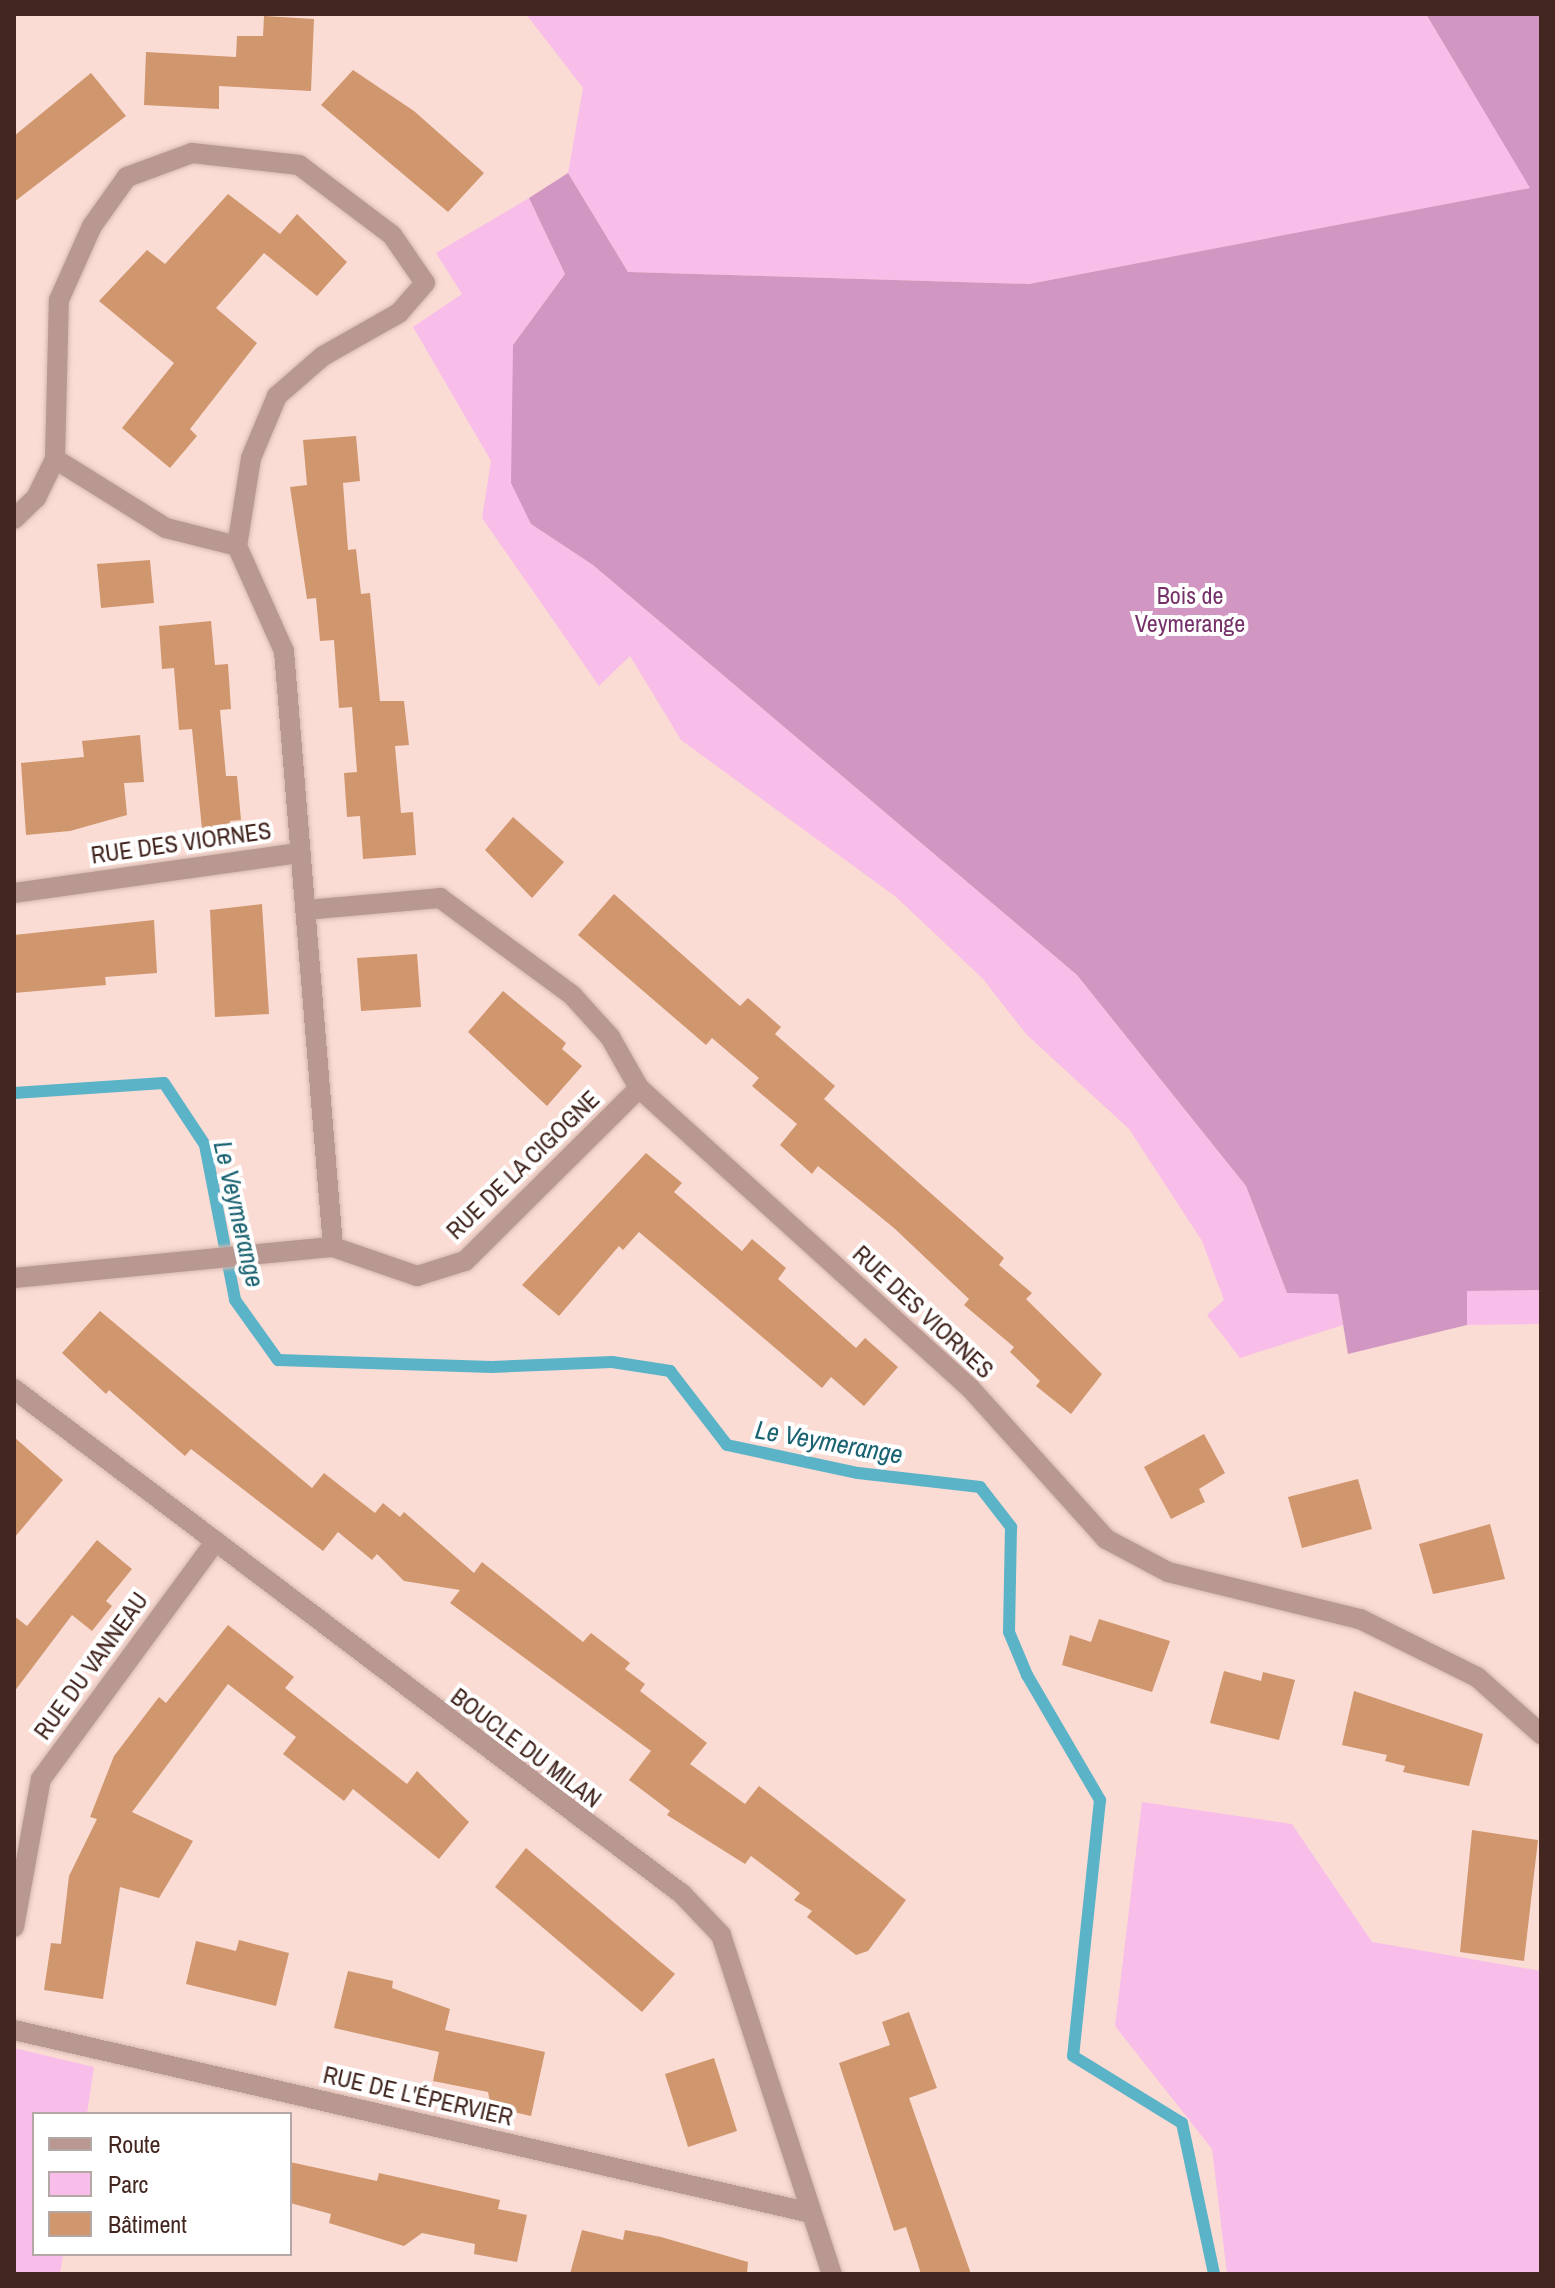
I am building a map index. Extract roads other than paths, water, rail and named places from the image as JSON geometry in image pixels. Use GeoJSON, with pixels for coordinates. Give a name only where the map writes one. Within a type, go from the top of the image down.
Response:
{"type":"FeatureCollection","features":[{"type":"Feature","properties":{"kind":"street"},"geometry":{"type":"LineString","coordinates":[[14,519],[36,498],[55,459],[59,300],[92,226],[127,177],[192,153],[299,165],[392,235],[425,283],[399,313],[323,356],[277,396],[251,458],[237,546],[284,651],[299,853]]}},
{"type":"Feature","properties":{"kind":"street"},"geometry":{"type":"LineString","coordinates":[[55,459],[166,528],[237,546]]}},
{"type":"Feature","properties":{"kind":"street","name":"RUE DES VIORNES"},"geometry":{"type":"LineString","coordinates":[[14,893],[299,853],[333,1247]]}},
{"type":"Feature","properties":{"kind":"street","name":"RUE DES VIORNES"},"geometry":{"type":"LineString","coordinates":[[306,910],[440,898],[572,995],[610,1037],[639,1088],[971,1389],[1106,1539],[1168,1572],[1360,1619],[1477,1677],[1539,1728]]}},
{"type":"Feature","properties":{"kind":"street","name":"RUE DE LA CIGOGNE"},"geometry":{"type":"LineString","coordinates":[[14,1278],[333,1247],[417,1276],[465,1261],[639,1088]]}},
{"type":"Feature","properties":{"kind":"street","name":"BOUCLE DU MILAN"},"geometry":{"type":"LineString","coordinates":[[14,1389],[216,1541],[474,1743],[682,1894],[721,1935],[832,2274]]}},
{"type":"Feature","properties":{"kind":"street","name":"RUE DU VANNEAU"},"geometry":{"type":"LineString","coordinates":[[14,1927],[41,1779],[216,1541]]}},
{"type":"Feature","properties":{"kind":"street","name":"RUE DE L'ÉPERVIER"},"geometry":{"type":"LineString","coordinates":[[14,2030],[811,2213]]}},
{"type":"Feature","properties":{"kind":"waterway","name":"Le Veymerange"},"geometry":{"type":"LineString","coordinates":[[14,1093],[164,1083],[205,1145],[235,1300],[278,1360],[492,1367],[612,1362],[670,1371],[727,1445],[858,1473],[980,1487],[1011,1527],[1009,1632],[1027,1675],[1100,1800],[1073,2056],[1182,2123],[1214,2274]]}},
{"type":"Feature","properties":{"kind":"park label","name":"Bois de Veymerange"},"geometry":{"type":"Point","coordinates":[1190,610]}}]}
